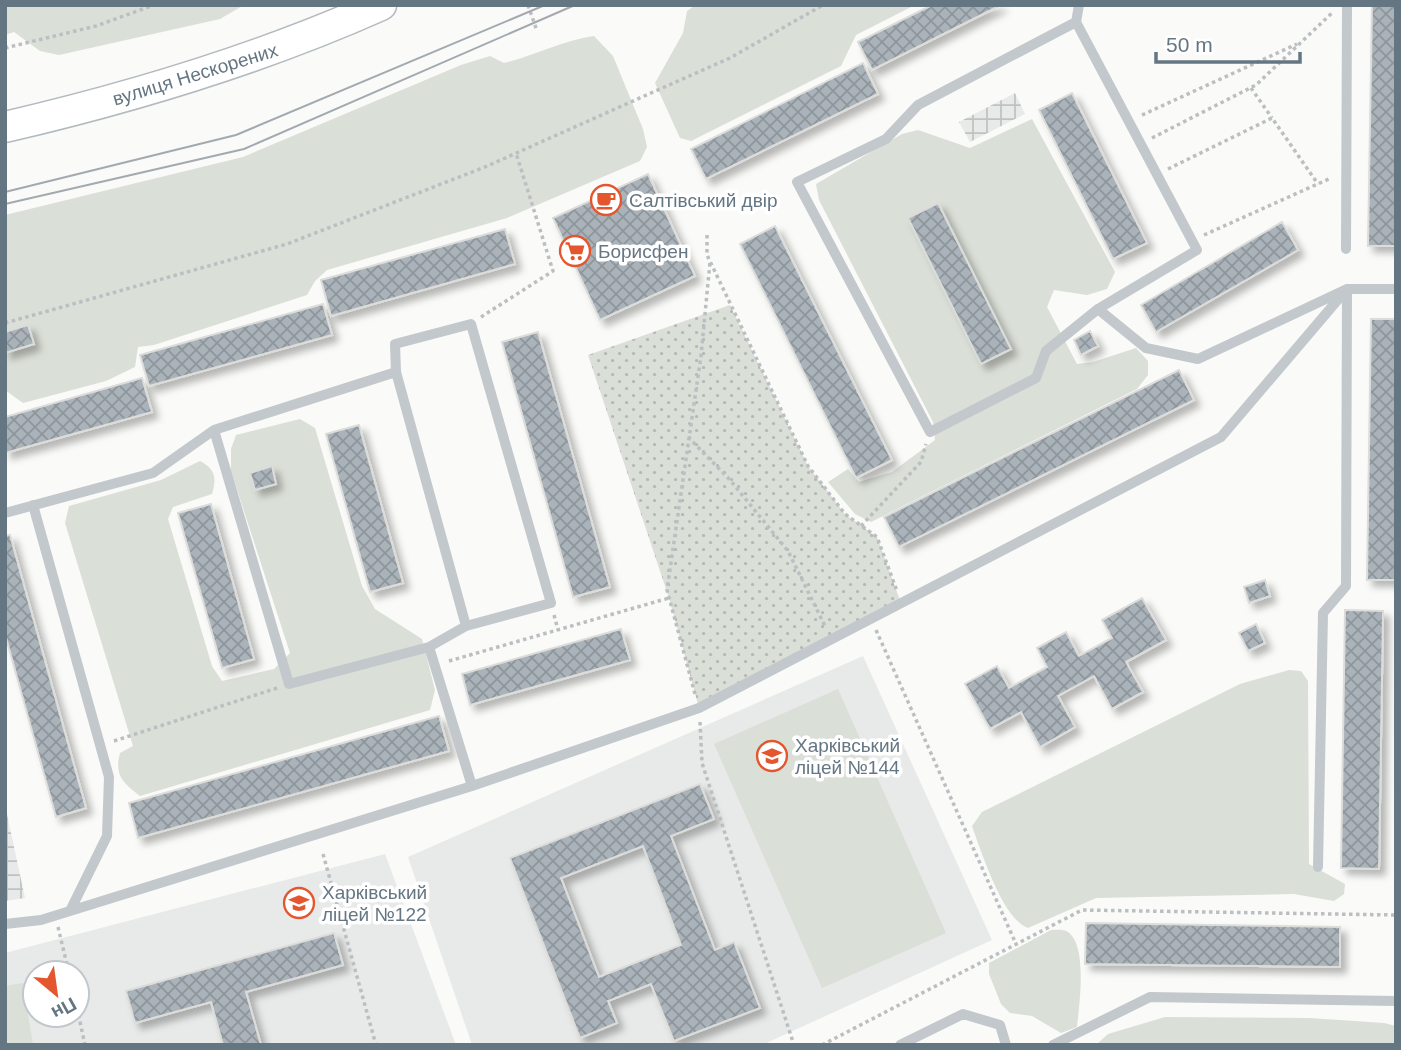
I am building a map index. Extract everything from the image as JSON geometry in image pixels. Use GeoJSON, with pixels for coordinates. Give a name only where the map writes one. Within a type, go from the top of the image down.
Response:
{"type":"FeatureCollection","features":[{"type":"Feature","properties":{"kind":"main road","name":"вулиця Нескорених"},"geometry":{"type":"LineString","coordinates":[[5,127],[64,114],[214,70],[301,41],[381,5]]}},
{"type":"Feature","properties":{"kind":"lane"},"geometry":{"type":"LineString","coordinates":[[1076,22],[918,105],[886,139],[797,182],[930,432],[1036,378],[1046,351],[1098,309],[1196,250],[1076,22],[1079,5]]}},
{"type":"Feature","properties":{"kind":"lane"},"geometry":{"type":"LineString","coordinates":[[1346,249],[1347,5]]}},
{"type":"Feature","properties":{"kind":"lane"},"geometry":{"type":"LineString","coordinates":[[1098,309],[1146,348],[1198,359],[1347,289],[1396,289]]}},
{"type":"Feature","properties":{"kind":"lane"},"geometry":{"type":"LineString","coordinates":[[5,924],[56,916],[472,786],[699,708],[1221,437],[1347,289]]}},
{"type":"Feature","properties":{"kind":"lane"},"geometry":{"type":"LineString","coordinates":[[1318,867],[1322,613],[1346,586],[1347,289]]}},
{"type":"Feature","properties":{"kind":"lane"},"geometry":{"type":"LineString","coordinates":[[214,430],[289,684],[429,648],[466,626],[551,603],[471,324],[395,344],[396,372],[466,626]]}},
{"type":"Feature","properties":{"kind":"lane"},"geometry":{"type":"LineString","coordinates":[[5,513],[153,473],[214,430],[396,372]]}},
{"type":"Feature","properties":{"kind":"lane"},"geometry":{"type":"LineString","coordinates":[[33,505],[109,777],[107,836],[69,911]]}},
{"type":"Feature","properties":{"kind":"lane"},"geometry":{"type":"LineString","coordinates":[[429,648],[472,786]]}},
{"type":"Feature","properties":{"kind":"lane"},"geometry":{"type":"LineString","coordinates":[[1053,1045],[1150,997],[1396,1001]]}},
{"type":"Feature","properties":{"kind":"lane"},"geometry":{"type":"LineString","coordinates":[[900,1045],[963,1014],[1000,1026],[1006,1045]]}},
{"type":"Feature","properties":{"kind":"path"},"geometry":{"type":"LineString","coordinates":[[5,48],[96,26],[154,5]]}},
{"type":"Feature","properties":{"kind":"path"},"geometry":{"type":"LineString","coordinates":[[528,5],[537,31]]}},
{"type":"Feature","properties":{"kind":"path"},"geometry":{"type":"LineString","coordinates":[[5,323],[287,244],[516,153],[730,58],[823,5]]}},
{"type":"Feature","properties":{"kind":"path"},"geometry":{"type":"LineString","coordinates":[[1140,144],[1251,88],[1341,5]]}},
{"type":"Feature","properties":{"kind":"path"},"geometry":{"type":"LineString","coordinates":[[1129,123],[1165,103],[1303,41]]}},
{"type":"Feature","properties":{"kind":"path"},"geometry":{"type":"LineString","coordinates":[[1251,88],[1318,184]]}},
{"type":"Feature","properties":{"kind":"path"},"geometry":{"type":"LineString","coordinates":[[1157,175],[1272,118]]}},
{"type":"Feature","properties":{"kind":"path"},"geometry":{"type":"LineString","coordinates":[[471,324],[554,271],[516,153]]}},
{"type":"Feature","properties":{"kind":"path"},"geometry":{"type":"LineString","coordinates":[[1191,240],[1346,172]]}},
{"type":"Feature","properties":{"kind":"path"},"geometry":{"type":"LineString","coordinates":[[707,235],[710,262],[701,356],[667,590],[699,708],[702,763],[794,1045]]}},
{"type":"Feature","properties":{"kind":"path"},"geometry":{"type":"LineString","coordinates":[[710,262],[808,466],[845,514],[877,537],[901,603]]}},
{"type":"Feature","properties":{"kind":"path"},"geometry":{"type":"LineString","coordinates":[[861,526],[921,462],[930,432]]}},
{"type":"Feature","properties":{"kind":"path"},"geometry":{"type":"LineString","coordinates":[[688,437],[730,480],[788,551],[831,639]]}},
{"type":"Feature","properties":{"kind":"path"},"geometry":{"type":"LineString","coordinates":[[435,665],[669,598]]}},
{"type":"Feature","properties":{"kind":"path"},"geometry":{"type":"LineString","coordinates":[[870,619],[1016,944]]}},
{"type":"Feature","properties":{"kind":"path"},"geometry":{"type":"LineString","coordinates":[[100,745],[289,684]]}},
{"type":"Feature","properties":{"kind":"path"},"geometry":{"type":"LineString","coordinates":[[323,854],[376,1045]]}},
{"type":"Feature","properties":{"kind":"path"},"geometry":{"type":"LineString","coordinates":[[822,1045],[1082,910],[1396,915]]}},
{"type":"Feature","properties":{"kind":"path"},"geometry":{"type":"LineString","coordinates":[[56,916],[66,959]]}},
{"type":"Feature","properties":{"kind":"shaded area"},"geometry":{"type":"Polygon","coordinates":[[[5,5],[244,5],[220,19],[59,55],[40,51],[14,32],[5,35],[5,5]]]}},
{"type":"Feature","properties":{"kind":"shaded area"},"geometry":{"type":"Polygon","coordinates":[[[696,5],[915,5],[856,35],[841,66],[691,141],[680,138],[655,83],[683,33],[687,11],[696,5]]]}},
{"type":"Feature","properties":{"kind":"shaded area"},"geometry":{"type":"Polygon","coordinates":[[[594,36],[613,56],[643,129],[647,147],[640,161],[507,218],[327,270],[315,281],[307,295],[154,345],[138,347],[135,367],[106,381],[23,403],[5,390],[5,215],[243,157],[461,65],[490,56],[504,63],[594,36]]]}},
{"type":"Feature","properties":{"kind":"shaded area"},"geometry":{"type":"Polygon","coordinates":[[[1015,93],[1025,114],[970,142],[959,122],[1015,93]]]}},
{"type":"Feature","properties":{"kind":"shaded area"},"geometry":{"type":"Polygon","coordinates":[[[1032,119],[1115,272],[1107,289],[1087,295],[1054,290],[1047,307],[1077,364],[1093,362],[1136,348],[1148,361],[1148,375],[1137,389],[871,522],[855,514],[828,482],[848,469],[859,482],[892,472],[935,440],[933,422],[819,200],[816,184],[902,134],[918,130],[970,148],[1032,119]]]}},
{"type":"Feature","properties":{"kind":"shaded area"},"geometry":{"type":"Polygon","coordinates":[[[730,305],[808,466],[845,514],[877,537],[901,603],[699,708],[669,598],[588,355],[730,305]]]}},
{"type":"Feature","properties":{"kind":"shaded area"},"geometry":{"type":"Polygon","coordinates":[[[300,419],[315,428],[362,586],[375,609],[422,639],[435,690],[430,710],[140,796],[119,773],[120,753],[133,746],[65,523],[69,506],[161,480],[200,461],[205,464],[214,474],[212,494],[173,507],[168,519],[212,666],[222,681],[274,669],[290,653],[231,471],[231,449],[236,435],[300,419]]]}},
{"type":"Feature","properties":{"kind":"shaded area","name":"Харківський ліцей №144"},"geometry":{"type":"Polygon","coordinates":[[[863,656],[992,940],[762,1045],[472,1045],[408,857],[863,656]]]}},
{"type":"Feature","properties":{"kind":"shaded area"},"geometry":{"type":"Polygon","coordinates":[[[1289,670],[1301,671],[1308,681],[1309,864],[1345,884],[1344,894],[1334,901],[1294,894],[1096,898],[1028,928],[1010,912],[994,883],[972,826],[982,812],[1240,684],[1289,670]]]}},
{"type":"Feature","properties":{"kind":"shaded area"},"geometry":{"type":"Polygon","coordinates":[[[838,689],[946,933],[822,988],[714,744],[838,689]]]}},
{"type":"Feature","properties":{"kind":"shaded area"},"geometry":{"type":"Polygon","coordinates":[[[5,805],[25,898],[5,901],[5,805]]]}},
{"type":"Feature","properties":{"kind":"shaded area","name":"Харківський ліцей №122"},"geometry":{"type":"Polygon","coordinates":[[[385,854],[456,1045],[5,1045],[5,953],[385,854]]]}},
{"type":"Feature","properties":{"kind":"shaded area"},"geometry":{"type":"Polygon","coordinates":[[[1051,930],[1068,932],[1074,939],[1080,963],[1077,1027],[1061,1033],[1032,1016],[1010,1013],[1001,1004],[989,974],[989,963],[1051,930]]]}},
{"type":"Feature","properties":{"kind":"shaded area"},"geometry":{"type":"Polygon","coordinates":[[[21,983],[21,1029],[30,1029],[33,1045],[5,1045],[5,986],[21,983]]]}},
{"type":"Feature","properties":{"kind":"shaded area"},"geometry":{"type":"Polygon","coordinates":[[[1165,1017],[1309,1018],[1384,1023],[1396,1026],[1396,1045],[1096,1045],[1108,1034],[1165,1017]]]}},
{"type":"Feature","properties":{"kind":"building"},"geometry":{"type":"Polygon","coordinates":[[[932,5],[1001,5],[872,70],[858,42],[932,5]]]}},
{"type":"Feature","properties":{"kind":"building"},"geometry":{"type":"Polygon","coordinates":[[[1372,5],[1396,5],[1396,246],[1368,246],[1372,5]]]}},
{"type":"Feature","properties":{"kind":"building"},"geometry":{"type":"Polygon","coordinates":[[[863,63],[878,94],[706,179],[691,149],[863,63]]]}},
{"type":"Feature","properties":{"kind":"building"},"geometry":{"type":"Polygon","coordinates":[[[1072,93],[1147,243],[1113,259],[1039,110],[1072,93]]]}},
{"type":"Feature","properties":{"kind":"building"},"geometry":{"type":"Polygon","coordinates":[[[648,174],[695,276],[600,320],[553,218],[648,174]]]}},
{"type":"Feature","properties":{"kind":"building"},"geometry":{"type":"Polygon","coordinates":[[[938,203],[1011,349],[981,364],[908,218],[938,203]]]}},
{"type":"Feature","properties":{"kind":"building"},"geometry":{"type":"Polygon","coordinates":[[[1282,222],[1298,250],[1156,332],[1141,305],[1282,222]]]}},
{"type":"Feature","properties":{"kind":"building"},"geometry":{"type":"Polygon","coordinates":[[[775,226],[892,460],[856,478],[740,244],[775,226]]]}},
{"type":"Feature","properties":{"kind":"building"},"geometry":{"type":"Polygon","coordinates":[[[505,229],[515,264],[331,316],[321,280],[505,229]]]}},
{"type":"Feature","properties":{"kind":"building"},"geometry":{"type":"Polygon","coordinates":[[[323,304],[332,335],[149,386],[140,355],[323,304]]]}},
{"type":"Feature","properties":{"kind":"building"},"geometry":{"type":"Polygon","coordinates":[[[1371,319],[1396,319],[1396,580],[1367,580],[1371,319]]]}},
{"type":"Feature","properties":{"kind":"building"},"geometry":{"type":"Polygon","coordinates":[[[28,325],[34,344],[5,353],[5,332],[28,325]]]}},
{"type":"Feature","properties":{"kind":"building"},"geometry":{"type":"Polygon","coordinates":[[[1090,331],[1098,346],[1081,355],[1074,340],[1090,331]]]}},
{"type":"Feature","properties":{"kind":"building"},"geometry":{"type":"Polygon","coordinates":[[[538,332],[610,587],[573,597],[502,342],[538,332]]]}},
{"type":"Feature","properties":{"kind":"building"},"geometry":{"type":"Polygon","coordinates":[[[1179,370],[1194,400],[899,547],[884,517],[1179,370]]]}},
{"type":"Feature","properties":{"kind":"building"},"geometry":{"type":"Polygon","coordinates":[[[142,378],[152,412],[5,453],[5,417],[142,378]]]}},
{"type":"Feature","properties":{"kind":"building"},"geometry":{"type":"Polygon","coordinates":[[[359,425],[403,583],[370,592],[326,434],[359,425]]]}},
{"type":"Feature","properties":{"kind":"building"},"geometry":{"type":"Polygon","coordinates":[[[272,466],[276,484],[255,490],[250,473],[272,466]]]}},
{"type":"Feature","properties":{"kind":"building"},"geometry":{"type":"Polygon","coordinates":[[[211,504],[254,659],[222,668],[178,513],[211,504]]]}},
{"type":"Feature","properties":{"kind":"building"},"geometry":{"type":"Polygon","coordinates":[[[10,535],[86,808],[56,817],[5,634],[5,536],[10,535]]]}},
{"type":"Feature","properties":{"kind":"building"},"geometry":{"type":"Polygon","coordinates":[[[1265,580],[1270,596],[1249,603],[1244,587],[1265,580]]]}},
{"type":"Feature","properties":{"kind":"building"},"geometry":{"type":"Polygon","coordinates":[[[1142,598],[1166,640],[1126,662],[1143,692],[1112,709],[1094,676],[1058,696],[1075,727],[1040,747],[1021,712],[990,729],[965,684],[997,666],[1009,688],[1047,667],[1037,648],[1066,632],[1079,656],[1112,638],[1102,620],[1142,598]]]}},
{"type":"Feature","properties":{"kind":"building"},"geometry":{"type":"Polygon","coordinates":[[[1345,610],[1383,611],[1379,869],[1341,868],[1345,610]]]}},
{"type":"Feature","properties":{"kind":"building"},"geometry":{"type":"Polygon","coordinates":[[[1256,624],[1265,643],[1248,651],[1239,633],[1256,624]]]}},
{"type":"Feature","properties":{"kind":"building"},"geometry":{"type":"Polygon","coordinates":[[[621,629],[630,660],[470,705],[462,674],[621,629]]]}},
{"type":"Feature","properties":{"kind":"building"},"geometry":{"type":"Polygon","coordinates":[[[439,716],[449,751],[138,838],[129,803],[439,716]]]}},
{"type":"Feature","properties":{"kind":"building"},"geometry":{"type":"Polygon","coordinates":[[[700,784],[714,819],[671,836],[715,950],[734,942],[760,1008],[674,1041],[651,984],[608,1001],[617,1023],[580,1038],[510,858],[700,784]],[[643,846],[561,878],[599,977],[681,945],[643,846]]]}},
{"type":"Feature","properties":{"kind":"building"},"geometry":{"type":"Polygon","coordinates":[[[1086,923],[1340,927],[1340,967],[1085,964],[1086,923]]]}},
{"type":"Feature","properties":{"kind":"building"},"geometry":{"type":"Polygon","coordinates":[[[334,933],[343,965],[246,992],[261,1045],[223,1045],[211,1002],[135,1023],[126,991],[334,933]]]}},
{"type":"Feature","properties":{"kind":"tram line"},"geometry":{"type":"LineString","coordinates":[[5,192],[236,135],[545,5]]}},
{"type":"Feature","properties":{"kind":"tram line"},"geometry":{"type":"LineString","coordinates":[[5,204],[244,149],[575,5]]}},
{"type":"Feature","properties":{"kind":"place","name":"Салтівський двір"},"geometry":{"type":"Point","coordinates":[606,200]}},
{"type":"Feature","properties":{"kind":"place","name":"Борисфен"},"geometry":{"type":"Point","coordinates":[575,251]}},
{"type":"Feature","properties":{"kind":"place","name":"Харківський ліцей №144"},"geometry":{"type":"Point","coordinates":[772,756]}},
{"type":"Feature","properties":{"kind":"place","name":"Харківський ліцей №122"},"geometry":{"type":"Point","coordinates":[299,903]}}]}
